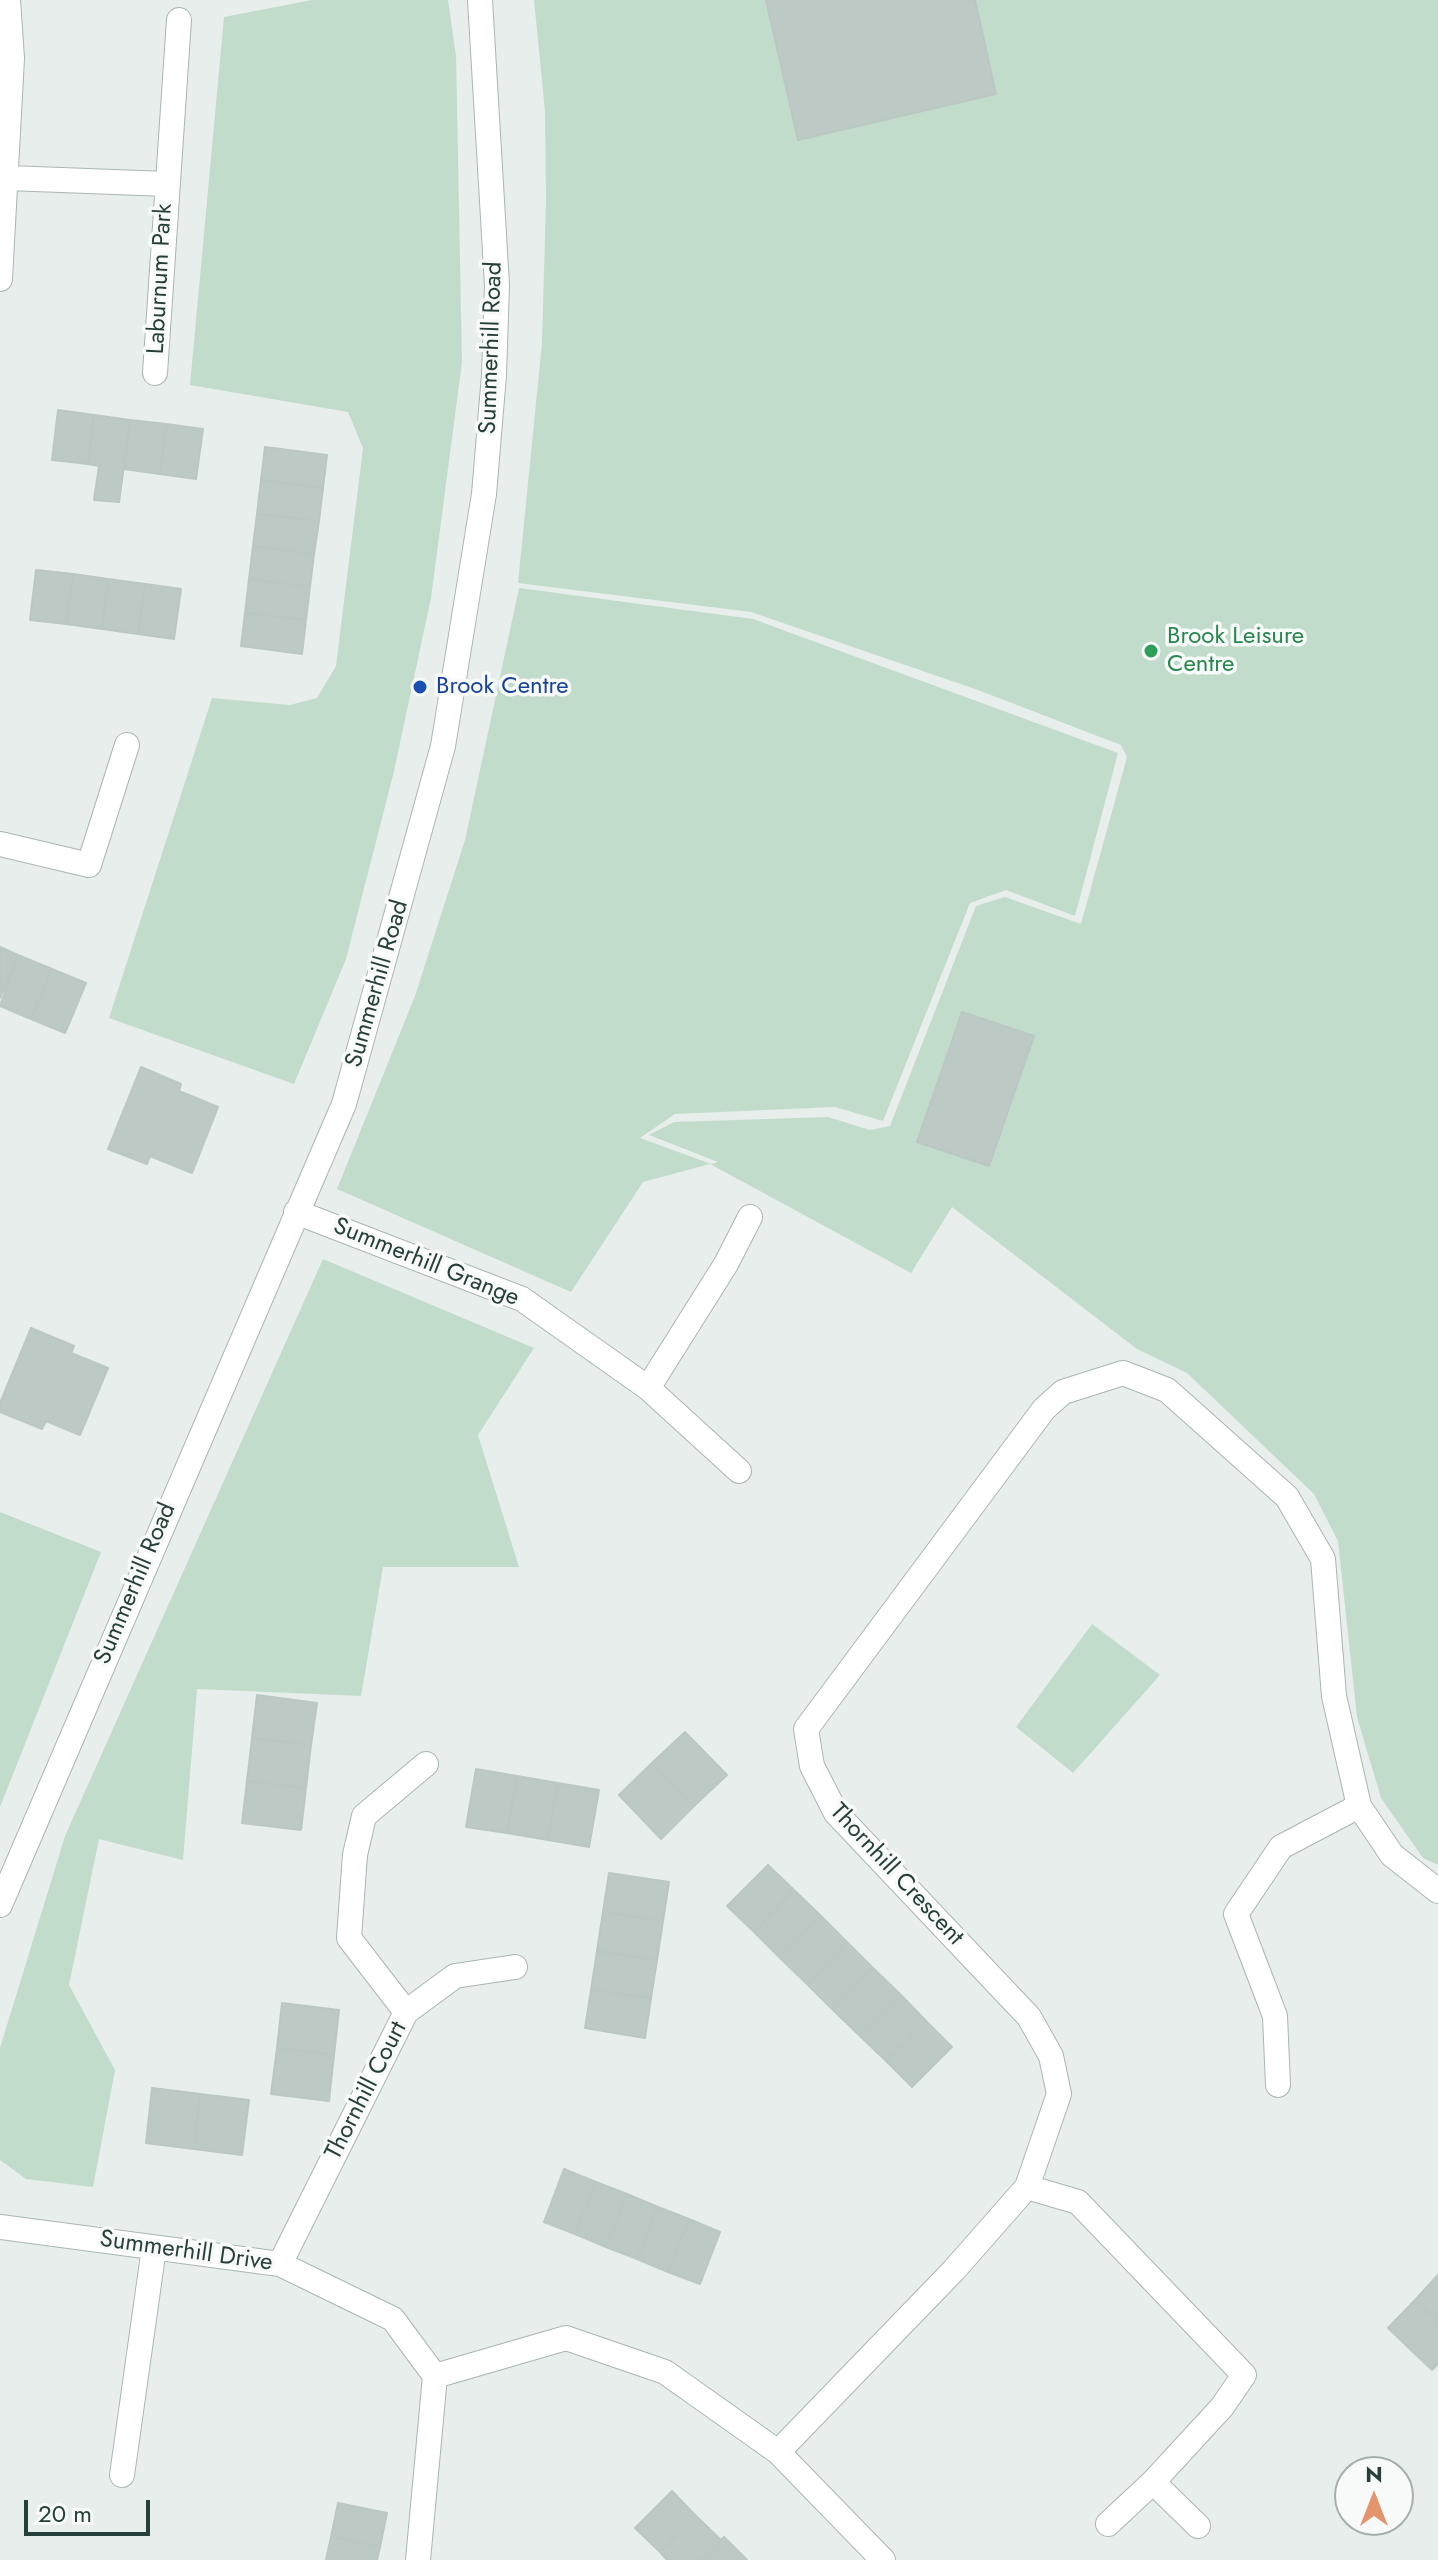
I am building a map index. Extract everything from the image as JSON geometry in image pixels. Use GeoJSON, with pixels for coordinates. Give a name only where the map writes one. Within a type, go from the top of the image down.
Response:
{"type":"FeatureCollection","features":[{"type":"Feature","properties":{"kind":"street"},"geometry":{"type":"LineString","coordinates":[[0,279],[8,178],[12,58],[8,0]]}},
{"type":"Feature","properties":{"kind":"street","name":"Summerhill Road"},"geometry":{"type":"LineString","coordinates":[[0,1905],[344,1104],[443,746],[484,494],[494,375],[497,285],[480,0]]}},
{"type":"Feature","properties":{"kind":"street","name":"Laburnum Park"},"geometry":{"type":"LineString","coordinates":[[155,373],[179,20]]}},
{"type":"Feature","properties":{"kind":"street","name":"Laburnum Park"},"geometry":{"type":"LineString","coordinates":[[8,178],[167,184]]}},
{"type":"Feature","properties":{"kind":"street"},"geometry":{"type":"LineString","coordinates":[[0,844],[89,865],[127,745]]}},
{"type":"Feature","properties":{"kind":"street","name":"Summerhill Grange"},"geometry":{"type":"LineString","coordinates":[[296,1212],[522,1299],[648,1388],[739,1471]]}},
{"type":"Feature","properties":{"kind":"street"},"geometry":{"type":"LineString","coordinates":[[648,1388],[726,1264],[750,1217]]}},
{"type":"Feature","properties":{"kind":"street","name":"Thornhill Crescent"},"geometry":{"type":"LineString","coordinates":[[778,2452],[954,2270],[1027,2187],[1059,2094],[1051,2056],[1029,2017],[836,1813],[812,1766],[806,1729],[1044,1409],[1063,1392],[1123,1373],[1167,1390],[1287,1497],[1323,1559],[1334,1696],[1359,1806],[1392,1855],[1438,1891]]}},
{"type":"Feature","properties":{"kind":"street","name":"Thornhill Court"},"geometry":{"type":"LineString","coordinates":[[280,2264],[406,2012],[349,1938],[355,1855],[364,1816],[426,1764]]}},
{"type":"Feature","properties":{"kind":"street"},"geometry":{"type":"LineString","coordinates":[[1278,2085],[1275,2016],[1236,1914],[1281,1847],[1359,1806]]}},
{"type":"Feature","properties":{"kind":"street"},"geometry":{"type":"LineString","coordinates":[[406,2012],[455,1976],[515,1967]]}},
{"type":"Feature","properties":{"kind":"street"},"geometry":{"type":"LineString","coordinates":[[1027,2187],[1078,2202],[1244,2375],[1222,2407],[1153,2482],[1108,2524]]}},
{"type":"Feature","properties":{"kind":"street","name":"Summerhill Drive"},"geometry":{"type":"LineString","coordinates":[[0,2227],[280,2264],[393,2319],[435,2376]]}},
{"type":"Feature","properties":{"kind":"street"},"geometry":{"type":"LineString","coordinates":[[122,2475],[154,2248]]}},
{"type":"Feature","properties":{"kind":"street"},"geometry":{"type":"LineString","coordinates":[[418,2560],[435,2376],[566,2338],[665,2372],[778,2452],[883,2560]]}},
{"type":"Feature","properties":{"kind":"street"},"geometry":{"type":"LineString","coordinates":[[1153,2482],[1198,2526]]}},
{"type":"Feature","properties":{"kind":"green space"},"geometry":{"type":"Polygon","coordinates":[[[312,0],[448,0],[456,56],[462,362],[431,598],[394,771],[346,959],[294,1084],[109,1018],[212,698],[290,705],[317,698],[336,666],[363,448],[348,412],[190,385],[224,17],[312,0]]]}},
{"type":"Feature","properties":{"kind":"green space","name":"Brook Leisure Centre"},"geometry":{"type":"Polygon","coordinates":[[[534,0],[1438,0],[1438,1865],[1423,1858],[1381,1798],[1357,1717],[1338,1541],[1314,1494],[1187,1373],[1137,1349],[952,1207],[911,1273],[710,1164],[643,1182],[571,1292],[337,1189],[415,996],[465,840],[519,588],[753,619],[1118,753],[1075,916],[1006,890],[970,903],[883,1121],[835,1107],[675,1114],[640,1138],[711,1164],[718,1162],[649,1135],[674,1122],[828,1117],[870,1130],[890,1126],[976,906],[1005,897],[1081,924],[1127,757],[1121,745],[978,690],[751,612],[518,583],[542,343],[546,199],[545,111],[534,0]]]}},
{"type":"Feature","properties":{"kind":"green space"},"geometry":{"type":"Polygon","coordinates":[[[323,1259],[534,1348],[478,1435],[519,1567],[383,1567],[361,1696],[197,1689],[183,1860],[99,1839],[69,1985],[115,2070],[93,2187],[26,2179],[0,2160],[0,2048],[65,1836],[323,1259]]]}},
{"type":"Feature","properties":{"kind":"green space"},"geometry":{"type":"Polygon","coordinates":[[[0,1512],[101,1552],[0,1807],[0,1512]]]}},
{"type":"Feature","properties":{"kind":"green space"},"geometry":{"type":"Polygon","coordinates":[[[1092,1624],[1160,1675],[1073,1773],[1016,1727],[1092,1624]]]}},
{"type":"Feature","properties":{"kind":"building"},"geometry":{"type":"Polygon","coordinates":[[[766,0],[975,0],[996,94],[798,140],[766,0]]]}},
{"type":"Feature","properties":{"kind":"building"},"geometry":{"type":"Polygon","coordinates":[[[58,410],[94,415],[88,464],[52,460],[58,410]]]}},
{"type":"Feature","properties":{"kind":"building"},"geometry":{"type":"Polygon","coordinates":[[[94,415],[130,420],[119,502],[94,500],[99,466],[88,464],[94,415]]]}},
{"type":"Feature","properties":{"kind":"building"},"geometry":{"type":"Polygon","coordinates":[[[130,420],[166,424],[160,474],[124,469],[130,420]]]}},
{"type":"Feature","properties":{"kind":"building"},"geometry":{"type":"Polygon","coordinates":[[[166,424],[203,429],[196,479],[160,474],[166,424]]]}},
{"type":"Feature","properties":{"kind":"building"},"geometry":{"type":"Polygon","coordinates":[[[265,447],[327,455],[323,488],[261,480],[265,447]]]}},
{"type":"Feature","properties":{"kind":"building"},"geometry":{"type":"Polygon","coordinates":[[[261,480],[323,488],[319,521],[257,514],[261,480]]]}},
{"type":"Feature","properties":{"kind":"building"},"geometry":{"type":"Polygon","coordinates":[[[257,514],[319,521],[314,554],[253,546],[257,514]]]}},
{"type":"Feature","properties":{"kind":"building"},"geometry":{"type":"Polygon","coordinates":[[[253,546],[314,554],[310,587],[249,579],[253,546]]]}},
{"type":"Feature","properties":{"kind":"building"},"geometry":{"type":"Polygon","coordinates":[[[36,570],[73,574],[66,624],[30,620],[36,570]]]}},
{"type":"Feature","properties":{"kind":"building"},"geometry":{"type":"Polygon","coordinates":[[[73,574],[108,579],[102,629],[66,624],[73,574]]]}},
{"type":"Feature","properties":{"kind":"building"},"geometry":{"type":"Polygon","coordinates":[[[108,579],[145,584],[138,634],[102,629],[108,579]]]}},
{"type":"Feature","properties":{"kind":"building"},"geometry":{"type":"Polygon","coordinates":[[[249,579],[310,587],[306,620],[245,613],[249,579]]]}},
{"type":"Feature","properties":{"kind":"building"},"geometry":{"type":"Polygon","coordinates":[[[145,584],[181,589],[174,639],[138,634],[145,584]]]}},
{"type":"Feature","properties":{"kind":"building"},"geometry":{"type":"Polygon","coordinates":[[[245,613],[306,620],[302,654],[241,646],[245,613]]]}},
{"type":"Feature","properties":{"kind":"building"},"geometry":{"type":"Polygon","coordinates":[[[0,947],[18,955],[0,998],[0,947]]]}},
{"type":"Feature","properties":{"kind":"building"},"geometry":{"type":"Polygon","coordinates":[[[18,955],[52,969],[31,1019],[0,1006],[18,955]]]}},
{"type":"Feature","properties":{"kind":"building"},"geometry":{"type":"Polygon","coordinates":[[[52,969],[86,983],[65,1033],[31,1019],[52,969]]]}},
{"type":"Feature","properties":{"kind":"building"},"geometry":{"type":"Polygon","coordinates":[[[962,1012],[1034,1036],[989,1166],[917,1142],[962,1012]]]}},
{"type":"Feature","properties":{"kind":"building"},"geometry":{"type":"Polygon","coordinates":[[[141,1067],[181,1084],[179,1091],[218,1107],[192,1173],[150,1156],[147,1164],[108,1149],[141,1067]]]}},
{"type":"Feature","properties":{"kind":"building"},"geometry":{"type":"Polygon","coordinates":[[[31,1328],[74,1346],[71,1353],[108,1368],[80,1435],[46,1421],[42,1429],[0,1412],[0,1403],[31,1328]]]}},
{"type":"Feature","properties":{"kind":"building"},"geometry":{"type":"Polygon","coordinates":[[[257,1695],[317,1703],[311,1745],[252,1738],[257,1695]]]}},
{"type":"Feature","properties":{"kind":"building"},"geometry":{"type":"Polygon","coordinates":[[[685,1732],[727,1775],[694,1806],[652,1763],[685,1732]]]}},
{"type":"Feature","properties":{"kind":"building"},"geometry":{"type":"Polygon","coordinates":[[[252,1738],[311,1745],[306,1788],[247,1781],[252,1738]]]}},
{"type":"Feature","properties":{"kind":"building"},"geometry":{"type":"Polygon","coordinates":[[[652,1763],[694,1806],[661,1839],[619,1795],[652,1763]]]}},
{"type":"Feature","properties":{"kind":"building"},"geometry":{"type":"Polygon","coordinates":[[[476,1769],[517,1776],[507,1833],[466,1827],[476,1769]]]}},
{"type":"Feature","properties":{"kind":"building"},"geometry":{"type":"Polygon","coordinates":[[[517,1776],[558,1783],[548,1840],[507,1833],[517,1776]]]}},
{"type":"Feature","properties":{"kind":"building"},"geometry":{"type":"Polygon","coordinates":[[[247,1781],[306,1788],[301,1830],[242,1823],[247,1781]]]}},
{"type":"Feature","properties":{"kind":"building"},"geometry":{"type":"Polygon","coordinates":[[[558,1783],[599,1790],[589,1847],[548,1840],[558,1783]]]}},
{"type":"Feature","properties":{"kind":"building"},"geometry":{"type":"Polygon","coordinates":[[[768,1865],[794,1890],[754,1932],[727,1906],[768,1865]]]}},
{"type":"Feature","properties":{"kind":"building"},"geometry":{"type":"Polygon","coordinates":[[[609,1873],[669,1882],[663,1921],[603,1912],[609,1873]]]}},
{"type":"Feature","properties":{"kind":"building"},"geometry":{"type":"Polygon","coordinates":[[[794,1890],[821,1916],[780,1958],[754,1932],[794,1890]]]}},
{"type":"Feature","properties":{"kind":"building"},"geometry":{"type":"Polygon","coordinates":[[[603,1912],[663,1921],[657,1960],[597,1951],[603,1912]]]}},
{"type":"Feature","properties":{"kind":"building"},"geometry":{"type":"Polygon","coordinates":[[[821,1916],[847,1942],[807,1984],[780,1958],[821,1916]]]}},
{"type":"Feature","properties":{"kind":"building"},"geometry":{"type":"Polygon","coordinates":[[[847,1942],[873,1968],[833,2010],[807,1984],[847,1942]]]}},
{"type":"Feature","properties":{"kind":"building"},"geometry":{"type":"Polygon","coordinates":[[[597,1951],[657,1960],[651,1998],[591,1990],[597,1951]]]}},
{"type":"Feature","properties":{"kind":"building"},"geometry":{"type":"Polygon","coordinates":[[[873,1968],[900,1994],[859,2035],[833,2010],[873,1968]]]}},
{"type":"Feature","properties":{"kind":"building"},"geometry":{"type":"Polygon","coordinates":[[[591,1990],[651,1998],[645,2038],[585,2028],[591,1990]]]}},
{"type":"Feature","properties":{"kind":"building"},"geometry":{"type":"Polygon","coordinates":[[[900,1994],[926,2021],[886,2061],[859,2035],[900,1994]]]}},
{"type":"Feature","properties":{"kind":"building"},"geometry":{"type":"Polygon","coordinates":[[[282,2003],[339,2010],[334,2055],[277,2048],[282,2003]]]}},
{"type":"Feature","properties":{"kind":"building"},"geometry":{"type":"Polygon","coordinates":[[[926,2021],[952,2047],[912,2087],[886,2061],[926,2021]]]}},
{"type":"Feature","properties":{"kind":"building"},"geometry":{"type":"Polygon","coordinates":[[[277,2048],[334,2055],[329,2101],[271,2094],[277,2048]]]}},
{"type":"Feature","properties":{"kind":"building"},"geometry":{"type":"Polygon","coordinates":[[[152,2088],[200,2094],[194,2149],[146,2143],[152,2088]]]}},
{"type":"Feature","properties":{"kind":"building"},"geometry":{"type":"Polygon","coordinates":[[[200,2094],[249,2100],[242,2155],[194,2149],[200,2094]]]}},
{"type":"Feature","properties":{"kind":"building"},"geometry":{"type":"Polygon","coordinates":[[[564,2169],[596,2182],[575,2234],[544,2222],[564,2169]]]}},
{"type":"Feature","properties":{"kind":"building"},"geometry":{"type":"Polygon","coordinates":[[[596,2182],[627,2194],[606,2247],[575,2234],[596,2182]]]}},
{"type":"Feature","properties":{"kind":"building"},"geometry":{"type":"Polygon","coordinates":[[[627,2194],[658,2207],[637,2259],[606,2247],[627,2194]]]}},
{"type":"Feature","properties":{"kind":"building"},"geometry":{"type":"Polygon","coordinates":[[[658,2207],[689,2219],[668,2272],[637,2259],[658,2207]]]}},
{"type":"Feature","properties":{"kind":"building"},"geometry":{"type":"Polygon","coordinates":[[[689,2219],[720,2232],[700,2284],[668,2272],[689,2219]]]}},
{"type":"Feature","properties":{"kind":"building"},"geometry":{"type":"Polygon","coordinates":[[[1438,2275],[1438,2321],[1415,2300],[1438,2275]]]}},
{"type":"Feature","properties":{"kind":"building"},"geometry":{"type":"Polygon","coordinates":[[[1415,2300],[1438,2321],[1438,2364],[1432,2370],[1388,2328],[1415,2300]]]}},
{"type":"Feature","properties":{"kind":"building"},"geometry":{"type":"Polygon","coordinates":[[[672,2491],[696,2516],[660,2552],[635,2528],[672,2491]]]}},
{"type":"Feature","properties":{"kind":"building"},"geometry":{"type":"Polygon","coordinates":[[[338,2503],[387,2513],[380,2547],[331,2537],[338,2503]]]}},
{"type":"Feature","properties":{"kind":"building"},"geometry":{"type":"Polygon","coordinates":[[[696,2516],[721,2540],[701,2560],[667,2560],[660,2552],[696,2516]]]}},
{"type":"Feature","properties":{"kind":"building"},"geometry":{"type":"Polygon","coordinates":[[[331,2537],[380,2547],[377,2560],[326,2560],[331,2537]]]}},
{"type":"Feature","properties":{"kind":"building"},"geometry":{"type":"Polygon","coordinates":[[[724,2537],[747,2560],[701,2560],[724,2537]]]}},
{"type":"Feature","properties":{"kind":"place","name":"Brook Leisure Centre"},"geometry":{"type":"Point","coordinates":[1151,651]}},
{"type":"Feature","properties":{"kind":"place","name":"Brook Centre"},"geometry":{"type":"Point","coordinates":[420,687]}}]}
